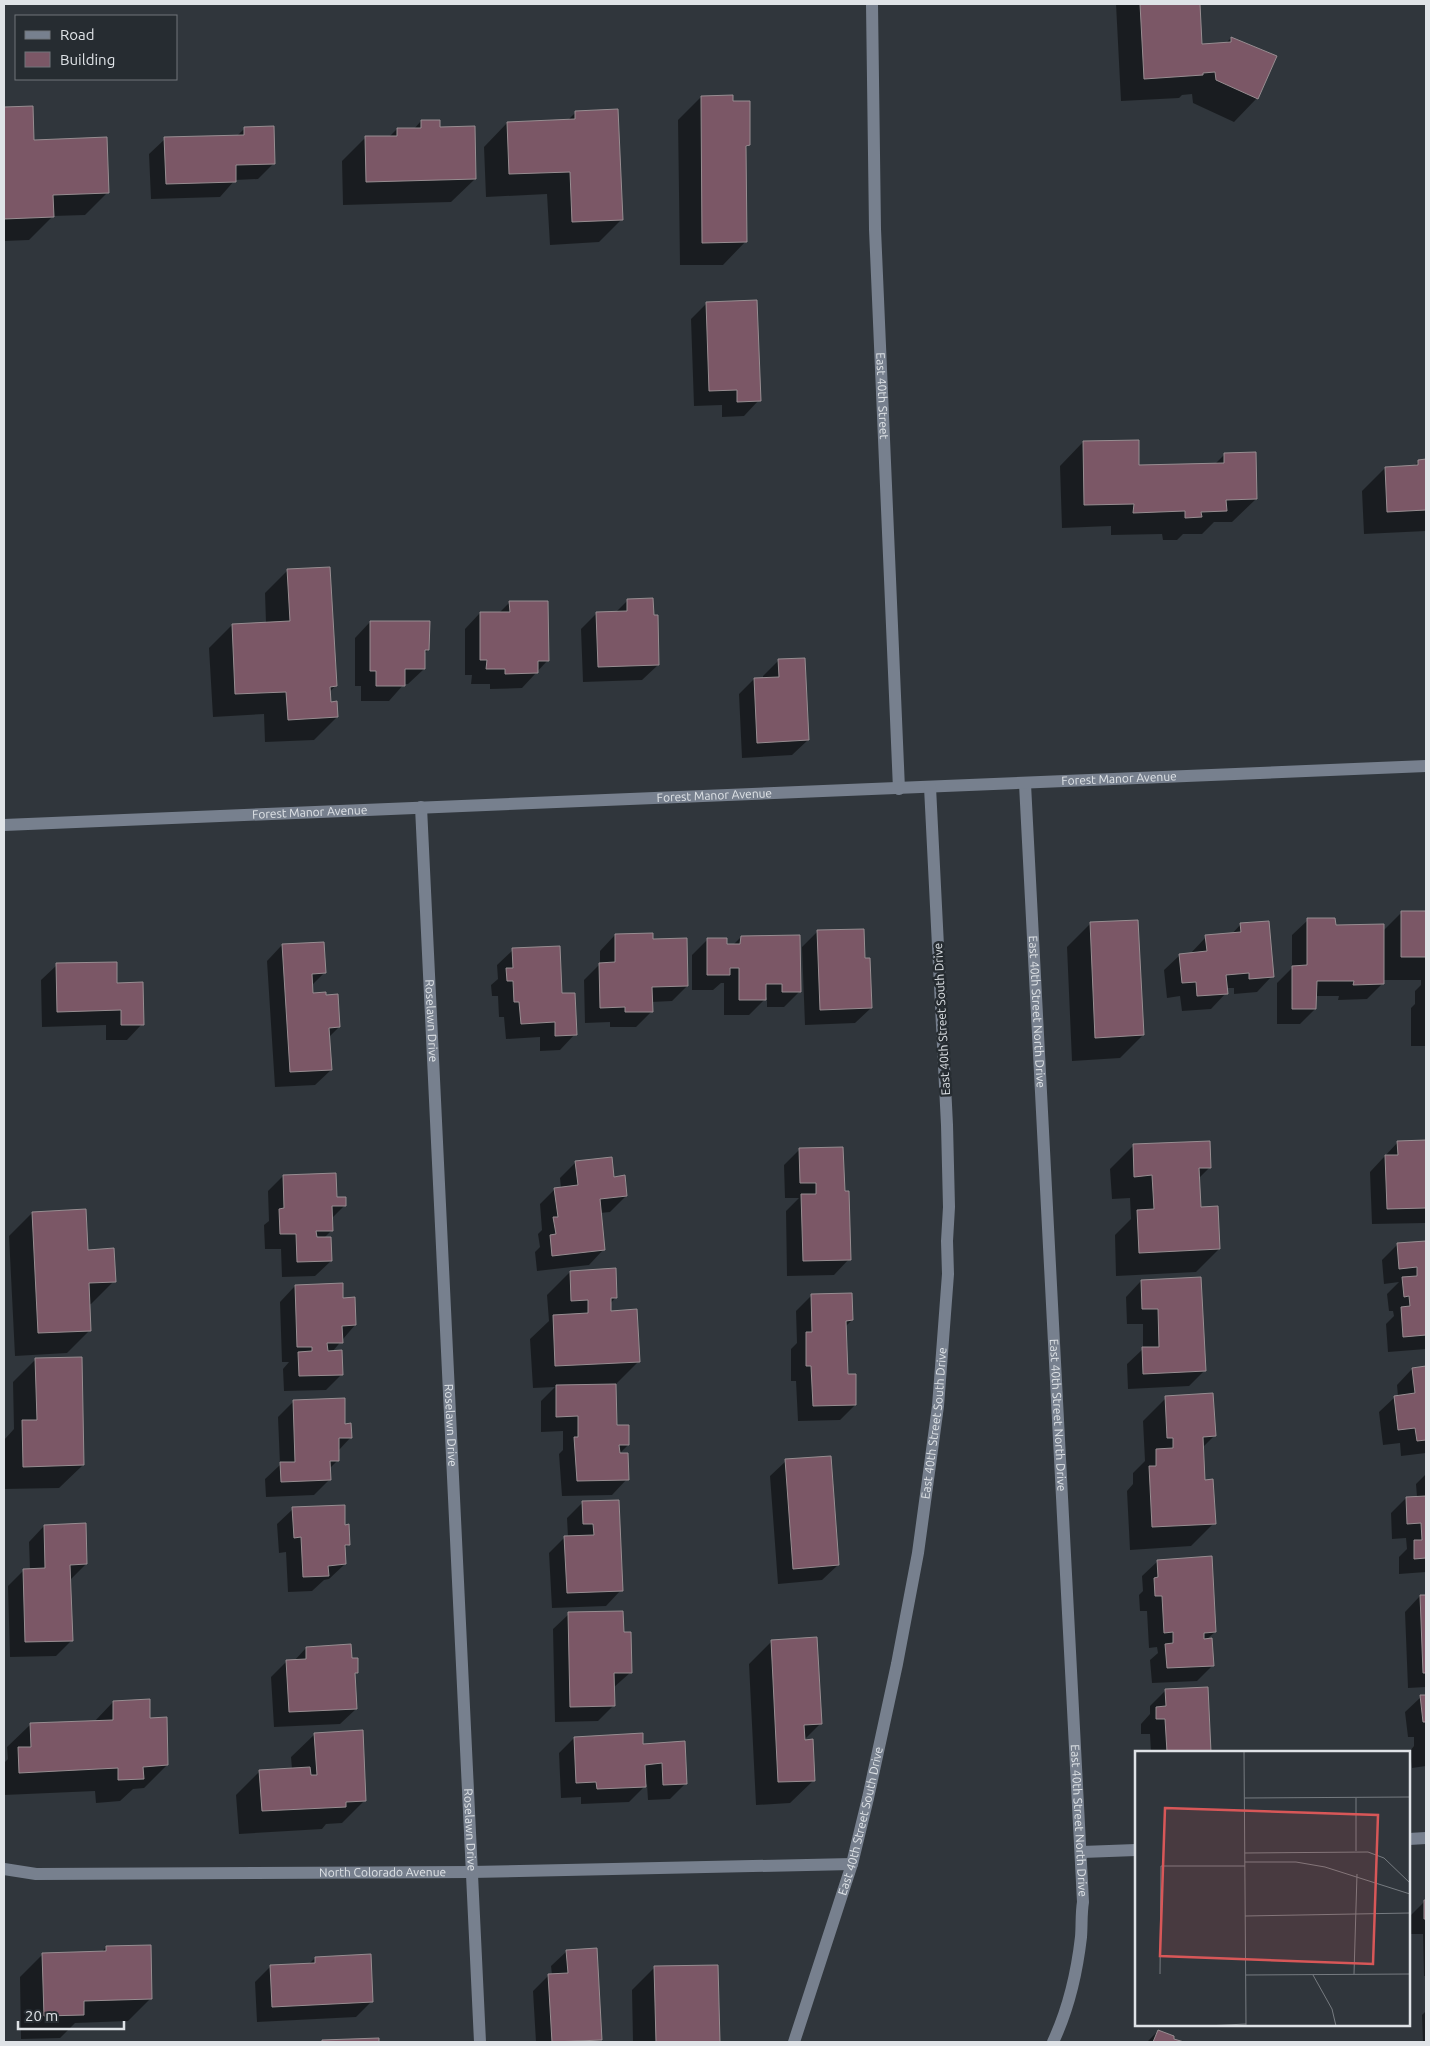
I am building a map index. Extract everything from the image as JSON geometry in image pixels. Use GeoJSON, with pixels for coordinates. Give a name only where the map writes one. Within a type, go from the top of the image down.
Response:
{"type":"FeatureCollection","features":[{"type":"Feature","properties":{"kind":"street","name":"East 40th Street"},"geometry":{"type":"LineString","coordinates":[[872,4],[874,229],[899,789]]}},
{"type":"Feature","properties":{"kind":"street","name":"Forest Manor Avenue"},"geometry":{"type":"LineString","coordinates":[[4,825],[1426,766]]}},
{"type":"Feature","properties":{"kind":"street","name":"East 40th Street North Drive"},"geometry":{"type":"LineString","coordinates":[[1026,784],[1082,1852],[1083,1902],[1077,1959],[1069,1999],[1053,2042]]}},
{"type":"Feature","properties":{"kind":"street","name":"East 40th Street South Drive"},"geometry":{"type":"LineString","coordinates":[[794,2042],[852,1864],[895,1674],[918,1553],[938,1406],[948,1274],[947,1125],[930,788]]}},
{"type":"Feature","properties":{"kind":"street","name":"Roselawn Drive"},"geometry":{"type":"LineString","coordinates":[[421,807],[480,2042]]}},
{"type":"Feature","properties":{"kind":"street"},"geometry":{"type":"LineString","coordinates":[[1410,1839],[1426,1838]]}},
{"type":"Feature","properties":{"kind":"street"},"geometry":{"type":"LineString","coordinates":[[1082,1852],[1135,1850]]}},
{"type":"Feature","properties":{"kind":"street","name":"North Colorado Avenue"},"geometry":{"type":"LineString","coordinates":[[4,1869],[36,1874],[471,1872],[852,1864]]}},
{"type":"Feature","properties":{"kind":"building"},"geometry":{"type":"Polygon","coordinates":[[[1140,4],[1200,4],[1202,44],[1231,42],[1231,37],[1277,56],[1258,99],[1216,80],[1215,72],[1203,73],[1203,75],[1144,79],[1140,4]]]}},
{"type":"Feature","properties":{"kind":"building"},"geometry":{"type":"Polygon","coordinates":[[[733,95],[733,101],[750,101],[750,145],[746,146],[747,242],[702,243],[701,96],[733,95]]]}},
{"type":"Feature","properties":{"kind":"building"},"geometry":{"type":"Polygon","coordinates":[[[33,106],[34,140],[107,137],[109,193],[53,195],[54,217],[4,219],[4,107],[33,106]]]}},
{"type":"Feature","properties":{"kind":"building"},"geometry":{"type":"Polygon","coordinates":[[[618,109],[623,220],[572,222],[570,172],[509,174],[507,122],[575,119],[575,111],[618,109]]]}},
{"type":"Feature","properties":{"kind":"building"},"geometry":{"type":"Polygon","coordinates":[[[421,120],[440,120],[440,127],[475,126],[476,179],[366,182],[365,136],[397,136],[397,128],[421,128],[421,120]]]}},
{"type":"Feature","properties":{"kind":"building"},"geometry":{"type":"Polygon","coordinates":[[[274,126],[275,164],[236,165],[236,182],[166,184],[164,137],[244,135],[244,127],[274,126]]]}},
{"type":"Feature","properties":{"kind":"building"},"geometry":{"type":"Polygon","coordinates":[[[757,300],[761,401],[737,402],[737,390],[709,391],[706,302],[757,300]]]}},
{"type":"Feature","properties":{"kind":"building"},"geometry":{"type":"Polygon","coordinates":[[[1139,440],[1139,465],[1224,463],[1224,453],[1256,452],[1257,499],[1226,500],[1227,511],[1201,512],[1202,517],[1185,518],[1185,511],[1133,513],[1134,504],[1084,505],[1083,441],[1139,440]]]}},
{"type":"Feature","properties":{"kind":"building"},"geometry":{"type":"Polygon","coordinates":[[[1426,459],[1426,510],[1387,512],[1385,467],[1418,465],[1418,460],[1426,459]]]}},
{"type":"Feature","properties":{"kind":"building"},"geometry":{"type":"Polygon","coordinates":[[[330,567],[337,686],[330,687],[331,702],[337,701],[338,717],[288,720],[286,692],[235,694],[232,624],[290,621],[287,569],[330,567]]]}},
{"type":"Feature","properties":{"kind":"building"},"geometry":{"type":"Polygon","coordinates":[[[653,598],[654,615],[658,615],[659,665],[598,667],[596,612],[627,611],[627,599],[653,598]]]}},
{"type":"Feature","properties":{"kind":"building"},"geometry":{"type":"Polygon","coordinates":[[[509,601],[548,601],[549,661],[538,661],[538,673],[505,674],[505,669],[486,669],[487,660],[480,660],[480,612],[510,612],[509,601]]]}},
{"type":"Feature","properties":{"kind":"building"},"geometry":{"type":"Polygon","coordinates":[[[370,621],[430,621],[429,650],[425,650],[425,669],[405,669],[405,686],[376,686],[376,671],[370,671],[370,621]]]}},
{"type":"Feature","properties":{"kind":"building"},"geometry":{"type":"Polygon","coordinates":[[[805,658],[809,740],[757,743],[754,678],[779,677],[778,659],[805,658]]]}},
{"type":"Feature","properties":{"kind":"building"},"geometry":{"type":"Polygon","coordinates":[[[1401,911],[1426,911],[1426,957],[1401,957],[1401,911]]]}},
{"type":"Feature","properties":{"kind":"building"},"geometry":{"type":"Polygon","coordinates":[[[1307,918],[1335,918],[1336,925],[1384,924],[1384,984],[1353,985],[1354,981],[1317,981],[1316,1009],[1292,1009],[1292,966],[1307,965],[1307,918]]]}},
{"type":"Feature","properties":{"kind":"building"},"geometry":{"type":"Polygon","coordinates":[[[1138,920],[1144,1035],[1095,1038],[1090,922],[1138,920]]]}},
{"type":"Feature","properties":{"kind":"building"},"geometry":{"type":"Polygon","coordinates":[[[1269,921],[1274,977],[1249,979],[1249,973],[1226,975],[1228,994],[1197,996],[1196,982],[1182,983],[1179,954],[1207,951],[1205,935],[1241,932],[1240,923],[1269,921]]]}},
{"type":"Feature","properties":{"kind":"building"},"geometry":{"type":"Polygon","coordinates":[[[864,929],[865,958],[870,958],[872,1008],[820,1010],[817,930],[864,929]]]}},
{"type":"Feature","properties":{"kind":"building"},"geometry":{"type":"Polygon","coordinates":[[[653,933],[653,939],[687,938],[688,986],[652,987],[653,1012],[625,1012],[625,1007],[600,1008],[599,963],[615,962],[615,934],[653,933]]]}},
{"type":"Feature","properties":{"kind":"building"},"geometry":{"type":"Polygon","coordinates":[[[800,935],[801,992],[782,992],[782,984],[766,984],[766,1000],[739,1000],[739,968],[730,968],[730,975],[707,975],[707,938],[727,938],[727,944],[740,944],[741,936],[800,935]]]}},
{"type":"Feature","properties":{"kind":"building"},"geometry":{"type":"Polygon","coordinates":[[[324,942],[326,973],[312,974],[313,993],[326,992],[326,995],[338,994],[340,1027],[329,1028],[332,1070],[290,1072],[282,944],[324,942]]]}},
{"type":"Feature","properties":{"kind":"building"},"geometry":{"type":"Polygon","coordinates":[[[560,946],[562,993],[575,993],[577,1035],[555,1036],[555,1022],[521,1024],[519,1002],[514,1002],[513,981],[507,981],[506,968],[513,968],[512,948],[560,946]]]}},
{"type":"Feature","properties":{"kind":"building"},"geometry":{"type":"Polygon","coordinates":[[[117,962],[117,983],[143,982],[144,1025],[121,1025],[121,1010],[57,1012],[56,963],[117,962]]]}},
{"type":"Feature","properties":{"kind":"building"},"geometry":{"type":"Polygon","coordinates":[[[1426,1140],[1426,1208],[1387,1209],[1385,1155],[1398,1155],[1397,1141],[1426,1140]]]}},
{"type":"Feature","properties":{"kind":"building"},"geometry":{"type":"Polygon","coordinates":[[[1210,1141],[1211,1168],[1199,1168],[1201,1207],[1218,1206],[1220,1249],[1139,1253],[1137,1210],[1154,1209],[1152,1175],[1134,1177],[1133,1144],[1210,1141]]]}},
{"type":"Feature","properties":{"kind":"building"},"geometry":{"type":"Polygon","coordinates":[[[843,1147],[845,1191],[849,1191],[851,1260],[803,1261],[801,1194],[816,1194],[816,1183],[800,1183],[799,1148],[843,1147]]]}},
{"type":"Feature","properties":{"kind":"building"},"geometry":{"type":"Polygon","coordinates":[[[612,1157],[614,1177],[625,1175],[627,1196],[600,1199],[605,1250],[552,1256],[550,1235],[556,1234],[553,1217],[558,1217],[554,1188],[578,1185],[575,1161],[612,1157]]]}},
{"type":"Feature","properties":{"kind":"building"},"geometry":{"type":"Polygon","coordinates":[[[336,1173],[337,1197],[346,1197],[346,1206],[332,1206],[333,1231],[316,1231],[317,1237],[331,1237],[332,1261],[297,1262],[296,1234],[280,1234],[279,1209],[284,1208],[283,1175],[336,1173]]]}},
{"type":"Feature","properties":{"kind":"building"},"geometry":{"type":"Polygon","coordinates":[[[86,1209],[88,1250],[114,1248],[116,1282],[89,1283],[91,1331],[38,1333],[32,1212],[86,1209]]]}},
{"type":"Feature","properties":{"kind":"building"},"geometry":{"type":"Polygon","coordinates":[[[1426,1241],[1426,1335],[1403,1337],[1401,1307],[1410,1306],[1409,1296],[1404,1297],[1402,1277],[1417,1276],[1417,1267],[1399,1269],[1397,1243],[1426,1241]]]}},
{"type":"Feature","properties":{"kind":"building"},"geometry":{"type":"Polygon","coordinates":[[[616,1268],[617,1298],[611,1298],[611,1311],[637,1309],[640,1362],[555,1366],[553,1315],[588,1313],[588,1300],[571,1301],[570,1271],[616,1268]]]}},
{"type":"Feature","properties":{"kind":"building"},"geometry":{"type":"Polygon","coordinates":[[[1201,1277],[1206,1371],[1143,1374],[1142,1347],[1159,1347],[1158,1309],[1142,1309],[1141,1280],[1201,1277]]]}},
{"type":"Feature","properties":{"kind":"building"},"geometry":{"type":"Polygon","coordinates":[[[343,1283],[343,1298],[355,1297],[356,1325],[342,1326],[343,1343],[327,1343],[328,1351],[342,1350],[343,1375],[299,1376],[298,1352],[312,1351],[312,1347],[297,1347],[295,1285],[343,1283]]]}},
{"type":"Feature","properties":{"kind":"building"},"geometry":{"type":"Polygon","coordinates":[[[852,1293],[853,1320],[846,1321],[848,1374],[856,1374],[856,1405],[813,1406],[811,1366],[806,1366],[806,1332],[812,1332],[811,1294],[852,1293]]]}},
{"type":"Feature","properties":{"kind":"building"},"geometry":{"type":"Polygon","coordinates":[[[82,1357],[84,1465],[23,1467],[22,1420],[37,1420],[35,1358],[82,1357]]]}},
{"type":"Feature","properties":{"kind":"building"},"geometry":{"type":"Polygon","coordinates":[[[1426,1366],[1426,1440],[1417,1441],[1415,1428],[1398,1430],[1394,1396],[1415,1393],[1412,1368],[1426,1366]]]}},
{"type":"Feature","properties":{"kind":"building"},"geometry":{"type":"Polygon","coordinates":[[[616,1384],[617,1425],[629,1425],[629,1445],[619,1445],[620,1453],[628,1453],[629,1480],[577,1481],[574,1437],[578,1437],[578,1416],[556,1417],[556,1385],[616,1384]]]}},
{"type":"Feature","properties":{"kind":"building"},"geometry":{"type":"Polygon","coordinates":[[[1213,1393],[1216,1436],[1203,1437],[1205,1480],[1213,1479],[1216,1524],[1152,1527],[1149,1466],[1156,1466],[1156,1449],[1173,1448],[1173,1438],[1167,1438],[1165,1396],[1213,1393]]]}},
{"type":"Feature","properties":{"kind":"building"},"geometry":{"type":"Polygon","coordinates":[[[345,1398],[345,1424],[351,1423],[352,1438],[339,1438],[339,1461],[330,1461],[331,1480],[281,1482],[280,1462],[295,1462],[293,1400],[345,1398]]]}},
{"type":"Feature","properties":{"kind":"building"},"geometry":{"type":"Polygon","coordinates":[[[831,1456],[839,1565],[793,1569],[785,1459],[831,1456]]]}},
{"type":"Feature","properties":{"kind":"building"},"geometry":{"type":"Polygon","coordinates":[[[1426,1496],[1426,1558],[1414,1559],[1414,1540],[1422,1540],[1421,1523],[1407,1524],[1406,1497],[1426,1496]]]}},
{"type":"Feature","properties":{"kind":"building"},"geometry":{"type":"Polygon","coordinates":[[[619,1500],[623,1591],[567,1593],[564,1536],[594,1535],[593,1524],[583,1524],[582,1501],[619,1500]]]}},
{"type":"Feature","properties":{"kind":"building"},"geometry":{"type":"Polygon","coordinates":[[[345,1505],[345,1525],[349,1524],[350,1545],[345,1545],[346,1564],[328,1566],[329,1576],[303,1577],[301,1537],[294,1538],[292,1507],[345,1505]]]}},
{"type":"Feature","properties":{"kind":"building"},"geometry":{"type":"Polygon","coordinates":[[[86,1523],[87,1564],[70,1565],[73,1641],[25,1642],[23,1569],[45,1568],[44,1525],[86,1523]]]}},
{"type":"Feature","properties":{"kind":"building"},"geometry":{"type":"Polygon","coordinates":[[[1212,1556],[1216,1632],[1204,1633],[1204,1639],[1212,1638],[1214,1666],[1167,1668],[1165,1644],[1173,1643],[1173,1632],[1164,1633],[1162,1596],[1155,1596],[1154,1578],[1158,1577],[1157,1560],[1212,1556]]]}},
{"type":"Feature","properties":{"kind":"building"},"geometry":{"type":"Polygon","coordinates":[[[1420,1595],[1426,1595],[1426,1673],[1423,1673],[1420,1595]]]}},
{"type":"Feature","properties":{"kind":"building"},"geometry":{"type":"Polygon","coordinates":[[[623,1611],[624,1632],[631,1632],[632,1673],[614,1673],[615,1706],[570,1707],[568,1612],[623,1611]]]}},
{"type":"Feature","properties":{"kind":"building"},"geometry":{"type":"Polygon","coordinates":[[[817,1637],[822,1724],[804,1725],[805,1740],[813,1739],[815,1781],[778,1782],[771,1640],[817,1637]]]}},
{"type":"Feature","properties":{"kind":"building"},"geometry":{"type":"Polygon","coordinates":[[[351,1644],[352,1658],[358,1658],[358,1673],[355,1673],[357,1709],[289,1712],[286,1660],[306,1659],[306,1647],[351,1644]]]}},
{"type":"Feature","properties":{"kind":"building"},"geometry":{"type":"Polygon","coordinates":[[[1208,1687],[1211,1751],[1167,1751],[1165,1719],[1156,1719],[1156,1707],[1166,1706],[1165,1689],[1208,1687]]]}},
{"type":"Feature","properties":{"kind":"building"},"geometry":{"type":"Polygon","coordinates":[[[1420,1695],[1426,1695],[1426,1722],[1423,1722],[1420,1695]]]}},
{"type":"Feature","properties":{"kind":"building"},"geometry":{"type":"Polygon","coordinates":[[[150,1699],[150,1718],[167,1717],[168,1765],[143,1767],[144,1779],[118,1780],[118,1768],[19,1773],[18,1747],[31,1747],[30,1723],[113,1720],[113,1701],[150,1699]]]}},
{"type":"Feature","properties":{"kind":"building"},"geometry":{"type":"Polygon","coordinates":[[[363,1730],[366,1801],[346,1802],[346,1807],[262,1811],[259,1770],[310,1767],[311,1775],[317,1775],[314,1733],[363,1730]]]}},
{"type":"Feature","properties":{"kind":"building"},"geometry":{"type":"Polygon","coordinates":[[[643,1733],[643,1744],[685,1741],[687,1784],[663,1785],[662,1763],[645,1765],[646,1787],[597,1789],[596,1782],[576,1783],[574,1737],[643,1733]]]}},
{"type":"Feature","properties":{"kind":"building"},"geometry":{"type":"Polygon","coordinates":[[[1424,1900],[1426,1900],[1426,1919],[1424,1919],[1424,1900]]]}},
{"type":"Feature","properties":{"kind":"building"},"geometry":{"type":"Polygon","coordinates":[[[151,1945],[152,1999],[84,2001],[84,2015],[44,2016],[42,1953],[106,1951],[106,1946],[151,1945]]]}},
{"type":"Feature","properties":{"kind":"building"},"geometry":{"type":"Polygon","coordinates":[[[597,1948],[602,2040],[552,2042],[548,1974],[568,1973],[566,1950],[597,1948]]]}},
{"type":"Feature","properties":{"kind":"building"},"geometry":{"type":"Polygon","coordinates":[[[371,1954],[373,2002],[272,2007],[270,1965],[315,1963],[315,1957],[371,1954]]]}},
{"type":"Feature","properties":{"kind":"building"},"geometry":{"type":"Polygon","coordinates":[[[718,1965],[720,2042],[656,2042],[654,1966],[718,1965]]]}},
{"type":"Feature","properties":{"kind":"building"},"geometry":{"type":"Polygon","coordinates":[[[1158,2030],[1174,2036],[1174,2039],[1184,2042],[1153,2042],[1158,2030]]]}},
{"type":"Feature","properties":{"kind":"building"},"geometry":{"type":"Polygon","coordinates":[[[379,2038],[379,2042],[322,2042],[322,2040],[379,2038]]]}}]}
